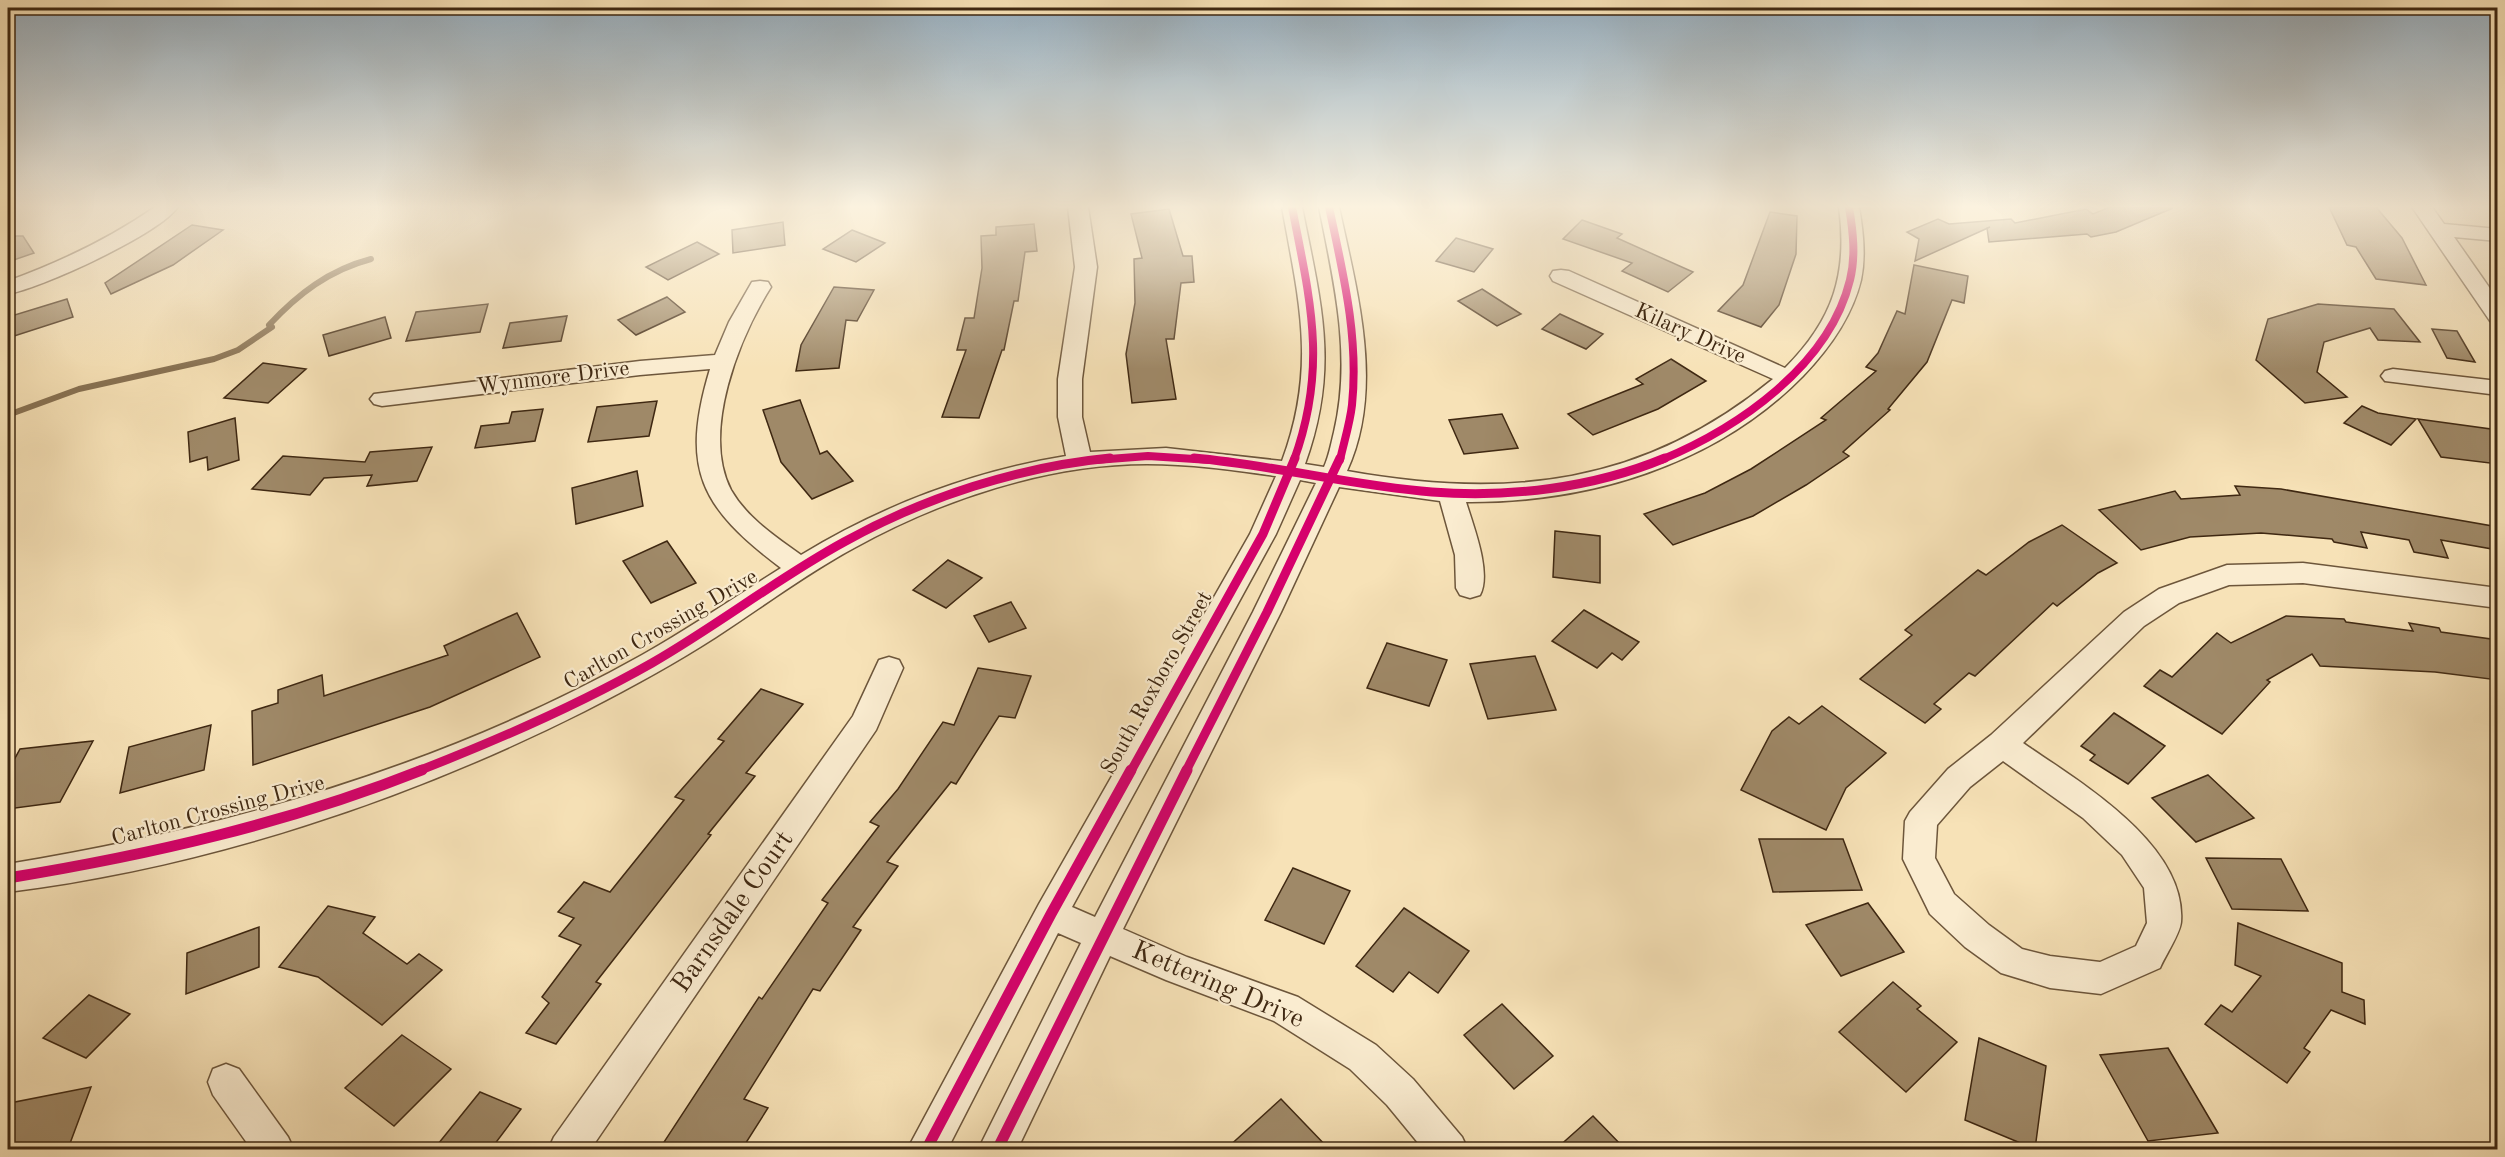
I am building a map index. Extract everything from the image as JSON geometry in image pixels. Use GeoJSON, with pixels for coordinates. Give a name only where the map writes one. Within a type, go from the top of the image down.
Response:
{"type":"FeatureCollection","features":[{"type":"Feature","properties":{"kind":"street"},"geometry":{"type":"LineString","coordinates":[[8,288],[73,261]]}},
{"type":"Feature","properties":{"kind":"street"},"geometry":{"type":"LineString","coordinates":[[1080,462],[1070,417],[1070,379],[1085,261]]}},
{"type":"Feature","properties":{"kind":"street","name":"South Roxboro Street"},"geometry":{"type":"LineString","coordinates":[[926,1149],[1051,914],[1263,534],[1292,471],[1307,424],[1315,372],[1312,309],[1303,261]]}},
{"type":"Feature","properties":{"kind":"street"},"geometry":{"type":"LineString","coordinates":[[997,1149],[1102,935],[1223,700],[1340,459],[1352,407],[1354,362],[1351,313],[1340,261]]}},
{"type":"Feature","properties":{"kind":"street","name":"Carlton Crossing Drive"},"geometry":{"type":"LineString","coordinates":[[8,878],[95,864],[290,816],[374,788],[468,752],[562,710],[630,675],[702,633],[842,542],[982,482],[1080,462],[1151,456],[1223,461],[1451,493],[1541,489],[1636,468],[1672,455],[1706,438],[1758,403],[1809,356],[1835,319],[1845,298],[1852,261]]}},
{"type":"Feature","properties":{"kind":"street"},"geometry":{"type":"LineString","coordinates":[[2460,261],[2498,316]]}},
{"type":"Feature","properties":{"kind":"street","name":"Kilary Drive"},"geometry":{"type":"LineString","coordinates":[[1561,276],[1787,377]]}},
{"type":"Feature","properties":{"kind":"street"},"geometry":{"type":"LineString","coordinates":[[760,287],[739,322],[724,361],[708,437],[708,454],[714,479],[726,503],[744,524],[800,569]]}},
{"type":"Feature","properties":{"kind":"street","name":"Wynmore Drive"},"geometry":{"type":"LineString","coordinates":[[382,399],[640,368],[724,361]]}},
{"type":"Feature","properties":{"kind":"street"},"geometry":{"type":"LineString","coordinates":[[2393,376],[2498,388]]}},
{"type":"Feature","properties":{"kind":"street"},"geometry":{"type":"LineString","coordinates":[[1451,493],[1468,555],[1470,588]]}},
{"type":"Feature","properties":{"kind":"street"},"geometry":{"type":"LineString","coordinates":[[2002,744],[2094,809],[2133,845],[2160,885],[2164,923],[2148,957],[2101,978],[2050,972],[2013,962],[1977,936],[1942,904],[1919,859],[1920,821],[1959,778],[2002,744],[2134,619],[2169,596],[2227,575],[2303,573],[2498,598]]}},
{"type":"Feature","properties":{"kind":"street","name":"Barnsdale Court"},"geometry":{"type":"LineString","coordinates":[[567,1149],[865,722],[889,668]]}},
{"type":"Feature","properties":{"kind":"street","name":"Kettering Drive"},"geometry":{"type":"LineString","coordinates":[[1051,914],[1178,969],[1286,1009],[1363,1057],[1400,1092],[1449,1149]]}},
{"type":"Feature","properties":{"kind":"street"},"geometry":{"type":"LineString","coordinates":[[226,1082],[275,1149]]}},
{"type":"Feature","properties":{"kind":"building"},"geometry":{"type":"Polygon","coordinates":[[[138,261],[179,261],[111,294],[105,283],[138,261]]]}},
{"type":"Feature","properties":{"kind":"building"},"geometry":{"type":"Polygon","coordinates":[[[658,261],[705,261],[668,280],[646,267],[658,261]]]}},
{"type":"Feature","properties":{"kind":"building"},"geometry":{"type":"Polygon","coordinates":[[[982,261],[1024,261],[1018,301],[1014,301],[1004,350],[1002,350],[979,418],[942,417],[966,350],[957,350],[965,318],[974,318],[982,261]]]}},
{"type":"Feature","properties":{"kind":"building"},"geometry":{"type":"Polygon","coordinates":[[[1134,261],[1192,261],[1194,282],[1181,283],[1174,339],[1166,339],[1176,399],[1132,403],[1126,354],[1135,303],[1134,261]]]}},
{"type":"Feature","properties":{"kind":"building"},"geometry":{"type":"Polygon","coordinates":[[[1436,261],[1483,261],[1474,272],[1436,261]]]}},
{"type":"Feature","properties":{"kind":"building"},"geometry":{"type":"Polygon","coordinates":[[[1626,261],[1668,261],[1693,272],[1668,292],[1622,271],[1632,263],[1626,261]]]}},
{"type":"Feature","properties":{"kind":"building"},"geometry":{"type":"Polygon","coordinates":[[[1752,261],[1794,261],[1779,305],[1761,327],[1718,311],[1743,285],[1752,261]]]}},
{"type":"Feature","properties":{"kind":"building"},"geometry":{"type":"Polygon","coordinates":[[[2365,261],[2414,261],[2426,285],[2376,279],[2365,261]]]}},
{"type":"Feature","properties":{"kind":"building"},"geometry":{"type":"Polygon","coordinates":[[[1914,265],[1968,276],[1964,303],[1952,300],[1927,362],[1888,409],[1890,410],[1843,452],[1849,456],[1806,485],[1753,516],[1673,545],[1644,514],[1705,493],[1751,469],[1826,420],[1821,418],[1876,371],[1866,367],[1878,353],[1897,311],[1905,314],[1914,265]]]}},
{"type":"Feature","properties":{"kind":"building"},"geometry":{"type":"Polygon","coordinates":[[[834,287],[874,290],[857,321],[846,320],[839,368],[796,371],[801,345],[834,287]]]}},
{"type":"Feature","properties":{"kind":"building"},"geometry":{"type":"Polygon","coordinates":[[[1482,289],[1521,314],[1497,326],[1458,301],[1482,289]]]}},
{"type":"Feature","properties":{"kind":"building"},"geometry":{"type":"Polygon","coordinates":[[[667,297],[685,312],[636,335],[618,320],[667,297]]]}},
{"type":"Feature","properties":{"kind":"building"},"geometry":{"type":"Polygon","coordinates":[[[67,299],[73,317],[8,338],[8,317],[67,299]]]}},
{"type":"Feature","properties":{"kind":"building"},"geometry":{"type":"Polygon","coordinates":[[[488,304],[480,332],[406,341],[416,312],[488,304]]]}},
{"type":"Feature","properties":{"kind":"building"},"geometry":{"type":"Polygon","coordinates":[[[2318,304],[2394,309],[2420,342],[2378,340],[2370,328],[2324,342],[2317,372],[2347,397],[2305,403],[2256,360],[2268,319],[2318,304]]]}},
{"type":"Feature","properties":{"kind":"building"},"geometry":{"type":"Polygon","coordinates":[[[1560,314],[1603,334],[1586,349],[1542,329],[1560,314]]]}},
{"type":"Feature","properties":{"kind":"building"},"geometry":{"type":"Polygon","coordinates":[[[567,316],[561,341],[503,348],[510,323],[567,316]]]}},
{"type":"Feature","properties":{"kind":"building"},"geometry":{"type":"Polygon","coordinates":[[[385,317],[391,338],[329,356],[323,335],[385,317]]]}},
{"type":"Feature","properties":{"kind":"building"},"geometry":{"type":"Polygon","coordinates":[[[2432,329],[2457,331],[2475,362],[2447,358],[2432,329]]]}},
{"type":"Feature","properties":{"kind":"building"},"geometry":{"type":"Polygon","coordinates":[[[1671,359],[1706,381],[1658,409],[1593,435],[1568,414],[1643,384],[1636,379],[1671,359]]]}},
{"type":"Feature","properties":{"kind":"building"},"geometry":{"type":"Polygon","coordinates":[[[263,363],[306,369],[268,403],[224,398],[263,363]]]}},
{"type":"Feature","properties":{"kind":"building"},"geometry":{"type":"Polygon","coordinates":[[[800,400],[820,454],[827,451],[853,481],[812,499],[781,462],[763,410],[800,400]]]}},
{"type":"Feature","properties":{"kind":"building"},"geometry":{"type":"Polygon","coordinates":[[[657,401],[649,436],[588,442],[597,407],[657,401]]]}},
{"type":"Feature","properties":{"kind":"building"},"geometry":{"type":"Polygon","coordinates":[[[2362,406],[2378,413],[2416,419],[2391,445],[2344,423],[2362,406]]]}},
{"type":"Feature","properties":{"kind":"building"},"geometry":{"type":"Polygon","coordinates":[[[543,409],[535,441],[475,448],[481,426],[509,423],[512,412],[543,409]]]}},
{"type":"Feature","properties":{"kind":"building"},"geometry":{"type":"Polygon","coordinates":[[[1502,414],[1518,448],[1464,454],[1449,420],[1502,414]]]}},
{"type":"Feature","properties":{"kind":"building"},"geometry":{"type":"Polygon","coordinates":[[[235,418],[239,460],[208,470],[207,457],[190,462],[188,432],[235,418]]]}},
{"type":"Feature","properties":{"kind":"building"},"geometry":{"type":"Polygon","coordinates":[[[2418,419],[2498,430],[2498,464],[2441,457],[2418,419]]]}},
{"type":"Feature","properties":{"kind":"building"},"geometry":{"type":"Polygon","coordinates":[[[432,447],[417,481],[367,486],[372,475],[324,478],[310,495],[252,489],[283,456],[365,462],[370,452],[432,447]]]}},
{"type":"Feature","properties":{"kind":"building"},"geometry":{"type":"Polygon","coordinates":[[[637,471],[643,506],[576,524],[572,488],[637,471]]]}},
{"type":"Feature","properties":{"kind":"building"},"geometry":{"type":"Polygon","coordinates":[[[2235,486],[2281,489],[2498,527],[2498,550],[2441,540],[2448,558],[2414,552],[2409,540],[2361,532],[2367,548],[2334,542],[2332,539],[2261,533],[2190,537],[2141,550],[2099,510],[2175,491],[2181,499],[2240,495],[2235,486]]]}},
{"type":"Feature","properties":{"kind":"building"},"geometry":{"type":"Polygon","coordinates":[[[2062,525],[2117,563],[2098,573],[2057,606],[2053,603],[1975,676],[1969,673],[1934,704],[1941,709],[1925,723],[1860,679],[1912,635],[1905,630],[1978,570],[1986,575],[2029,542],[2062,525]]]}},
{"type":"Feature","properties":{"kind":"building"},"geometry":{"type":"Polygon","coordinates":[[[1555,531],[1600,536],[1600,583],[1553,577],[1555,531]]]}},
{"type":"Feature","properties":{"kind":"building"},"geometry":{"type":"Polygon","coordinates":[[[667,541],[696,583],[651,603],[623,561],[667,541]]]}},
{"type":"Feature","properties":{"kind":"building"},"geometry":{"type":"Polygon","coordinates":[[[948,560],[982,578],[946,608],[913,590],[948,560]]]}},
{"type":"Feature","properties":{"kind":"building"},"geometry":{"type":"Polygon","coordinates":[[[1011,602],[1026,628],[989,642],[974,616],[1011,602]]]}},
{"type":"Feature","properties":{"kind":"building"},"geometry":{"type":"Polygon","coordinates":[[[1584,610],[1639,642],[1622,660],[1612,653],[1597,668],[1552,641],[1584,610]]]}},
{"type":"Feature","properties":{"kind":"building"},"geometry":{"type":"Polygon","coordinates":[[[517,613],[540,657],[430,707],[253,765],[252,711],[278,703],[278,690],[322,675],[324,696],[448,655],[444,646],[517,613]]]}},
{"type":"Feature","properties":{"kind":"building"},"geometry":{"type":"Polygon","coordinates":[[[2286,616],[2344,619],[2346,622],[2413,631],[2409,623],[2439,628],[2441,632],[2498,640],[2498,680],[2435,672],[2320,666],[2312,654],[2267,680],[2270,682],[2222,734],[2144,686],[2160,670],[2172,677],[2217,633],[2231,643],[2286,616]]]}},
{"type":"Feature","properties":{"kind":"building"},"geometry":{"type":"Polygon","coordinates":[[[1387,643],[1447,660],[1429,706],[1367,688],[1387,643]]]}},
{"type":"Feature","properties":{"kind":"building"},"geometry":{"type":"Polygon","coordinates":[[[1535,656],[1556,710],[1488,719],[1470,664],[1535,656]]]}},
{"type":"Feature","properties":{"kind":"building"},"geometry":{"type":"Polygon","coordinates":[[[978,668],[1031,676],[1015,718],[999,716],[956,784],[951,782],[887,862],[898,866],[853,927],[861,930],[820,991],[813,989],[744,1099],[768,1108],[742,1149],[683,1149],[664,1142],[759,997],[762,999],[828,903],[822,900],[879,826],[870,822],[898,789],[943,722],[954,725],[978,668]]]}},
{"type":"Feature","properties":{"kind":"building"},"geometry":{"type":"Polygon","coordinates":[[[761,689],[803,704],[746,773],[755,776],[596,982],[601,984],[556,1044],[526,1033],[549,1003],[542,997],[581,945],[559,936],[574,918],[558,912],[584,882],[610,892],[684,800],[675,797],[724,741],[718,739],[761,689]]]}},
{"type":"Feature","properties":{"kind":"building"},"geometry":{"type":"Polygon","coordinates":[[[1822,706],[1886,753],[1846,788],[1826,830],[1741,790],[1772,731],[1789,717],[1799,724],[1822,706]]]}},
{"type":"Feature","properties":{"kind":"building"},"geometry":{"type":"Polygon","coordinates":[[[2114,713],[2165,746],[2128,784],[2090,760],[2095,755],[2081,746],[2114,713]]]}},
{"type":"Feature","properties":{"kind":"building"},"geometry":{"type":"Polygon","coordinates":[[[211,725],[204,770],[120,793],[129,747],[211,725]]]}},
{"type":"Feature","properties":{"kind":"building"},"geometry":{"type":"Polygon","coordinates":[[[93,741],[60,802],[8,809],[8,771],[20,749],[93,741]]]}},
{"type":"Feature","properties":{"kind":"building"},"geometry":{"type":"Polygon","coordinates":[[[2208,775],[2254,818],[2196,842],[2152,798],[2208,775]]]}},
{"type":"Feature","properties":{"kind":"building"},"geometry":{"type":"Polygon","coordinates":[[[1759,839],[1843,839],[1862,890],[1773,892],[1759,839]]]}},
{"type":"Feature","properties":{"kind":"building"},"geometry":{"type":"Polygon","coordinates":[[[2206,858],[2281,859],[2308,911],[2232,909],[2206,858]]]}},
{"type":"Feature","properties":{"kind":"building"},"geometry":{"type":"Polygon","coordinates":[[[1293,868],[1350,891],[1324,944],[1265,920],[1293,868]]]}},
{"type":"Feature","properties":{"kind":"building"},"geometry":{"type":"Polygon","coordinates":[[[1868,903],[1904,952],[1841,976],[1806,925],[1868,903]]]}},
{"type":"Feature","properties":{"kind":"building"},"geometry":{"type":"Polygon","coordinates":[[[328,906],[375,917],[363,933],[407,964],[419,954],[442,970],[382,1025],[318,977],[279,967],[328,906]]]}},
{"type":"Feature","properties":{"kind":"building"},"geometry":{"type":"Polygon","coordinates":[[[1404,908],[1469,951],[1438,993],[1409,972],[1393,992],[1356,966],[1404,908]]]}},
{"type":"Feature","properties":{"kind":"building"},"geometry":{"type":"Polygon","coordinates":[[[2238,923],[2342,963],[2342,992],[2364,1000],[2365,1024],[2331,1010],[2304,1048],[2310,1052],[2287,1083],[2205,1024],[2221,1005],[2232,1012],[2261,976],[2235,965],[2238,923]]]}},
{"type":"Feature","properties":{"kind":"building"},"geometry":{"type":"Polygon","coordinates":[[[259,927],[259,967],[186,994],[187,953],[259,927]]]}},
{"type":"Feature","properties":{"kind":"building"},"geometry":{"type":"Polygon","coordinates":[[[1893,982],[1921,1006],[1917,1009],[1957,1042],[1906,1092],[1839,1032],[1893,982]]]}},
{"type":"Feature","properties":{"kind":"building"},"geometry":{"type":"Polygon","coordinates":[[[89,995],[130,1014],[86,1058],[43,1038],[89,995]]]}},
{"type":"Feature","properties":{"kind":"building"},"geometry":{"type":"Polygon","coordinates":[[[1502,1004],[1553,1056],[1514,1089],[1464,1035],[1502,1004]]]}},
{"type":"Feature","properties":{"kind":"building"},"geometry":{"type":"Polygon","coordinates":[[[402,1035],[451,1069],[394,1126],[345,1088],[402,1035]]]}},
{"type":"Feature","properties":{"kind":"building"},"geometry":{"type":"Polygon","coordinates":[[[1979,1038],[2046,1066],[2035,1149],[1965,1120],[1979,1038]]]}},
{"type":"Feature","properties":{"kind":"building"},"geometry":{"type":"Polygon","coordinates":[[[2168,1048],[2218,1133],[2148,1141],[2100,1055],[2168,1048]]]}},
{"type":"Feature","properties":{"kind":"building"},"geometry":{"type":"Polygon","coordinates":[[[91,1087],[69,1146],[54,1149],[8,1149],[10,1103],[91,1087]]]}},
{"type":"Feature","properties":{"kind":"building"},"geometry":{"type":"Polygon","coordinates":[[[480,1092],[521,1109],[491,1149],[434,1149],[480,1092]]]}},
{"type":"Feature","properties":{"kind":"building"},"geometry":{"type":"Polygon","coordinates":[[[1281,1099],[1329,1149],[1226,1149],[1281,1099]]]}},
{"type":"Feature","properties":{"kind":"building"},"geometry":{"type":"Polygon","coordinates":[[[1593,1116],[1625,1149],[1556,1149],[1593,1116]]]}},
{"type":"Feature","properties":{"kind":"waterway"},"geometry":{"type":"LineString","coordinates":[[8,415],[79,389],[214,359],[238,350],[272,327],[269,325],[315,284],[341,270],[365,261]]}},
{"type":"Feature","properties":{"kind":"cycle path"},"geometry":{"type":"LineString","coordinates":[[926,1150],[1051,914],[1263,534],[1288,479],[1305,426],[1313,371],[1312,310],[1303,261]]}},
{"type":"Feature","properties":{"kind":"cycle path"},"geometry":{"type":"LineString","coordinates":[[997,1150],[1077,986],[1267,612],[1340,459],[1352,407],[1354,362],[1351,313],[1340,261]]}},
{"type":"Feature","properties":{"kind":"cycle path"},"geometry":{"type":"LineString","coordinates":[[8,878],[147,853],[249,828],[413,774],[520,729],[652,663],[811,561],[850,539],[907,512],[995,479],[1018,473],[1106,458],[1166,456],[1240,463],[1411,490],[1478,493],[1566,485],[1625,472],[1652,463],[1677,453],[1730,424],[1782,384],[1806,360],[1826,335],[1841,308],[1853,261]]}}]}
